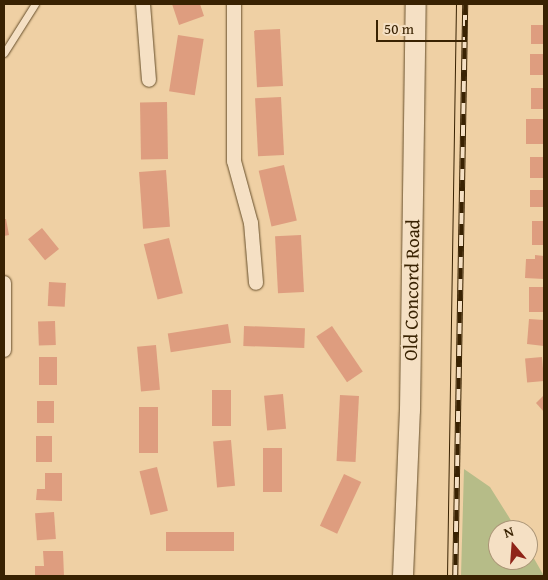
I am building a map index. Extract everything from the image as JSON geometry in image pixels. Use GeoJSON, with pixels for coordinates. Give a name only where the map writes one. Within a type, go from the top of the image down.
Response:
{"type":"FeatureCollection","features":[{"type":"Feature","properties":{"kind":"street"},"geometry":{"type":"LineString","coordinates":[[143,4],[149,80]]}},
{"type":"Feature","properties":{"kind":"street"},"geometry":{"type":"LineString","coordinates":[[234,4],[234,162],[251,223],[256,283]]}},
{"type":"Feature","properties":{"kind":"street","name":"Old Concord Road"},"geometry":{"type":"LineString","coordinates":[[403,576],[410,410],[416,4]]}},
{"type":"Feature","properties":{"kind":"street"},"geometry":{"type":"LineString","coordinates":[[4,283],[4,350]]}},
{"type":"Feature","properties":{"kind":"lane"},"geometry":{"type":"LineString","coordinates":[[4,53],[35,4]]}},
{"type":"Feature","properties":{"kind":"green space"},"geometry":{"type":"Polygon","coordinates":[[[464,469],[490,487],[511,520],[488,520],[488,570],[538,570],[538,566],[544,576],[461,576],[464,469]]]}},
{"type":"Feature","properties":{"kind":"building"},"geometry":{"type":"Polygon","coordinates":[[[172,4],[200,4],[204,16],[179,25],[172,4]]]}},
{"type":"Feature","properties":{"kind":"building"},"geometry":{"type":"Polygon","coordinates":[[[531,25],[544,25],[544,44],[531,44],[531,25]]]}},
{"type":"Feature","properties":{"kind":"building"},"geometry":{"type":"Polygon","coordinates":[[[280,29],[283,86],[257,87],[254,30],[280,29]]]}},
{"type":"Feature","properties":{"kind":"building"},"geometry":{"type":"Polygon","coordinates":[[[178,35],[204,39],[195,95],[169,91],[178,35]]]}},
{"type":"Feature","properties":{"kind":"building"},"geometry":{"type":"Polygon","coordinates":[[[530,54],[544,54],[544,75],[530,75],[530,54]]]}},
{"type":"Feature","properties":{"kind":"building"},"geometry":{"type":"Polygon","coordinates":[[[531,88],[544,88],[544,109],[531,109],[531,88]]]}},
{"type":"Feature","properties":{"kind":"building"},"geometry":{"type":"Polygon","coordinates":[[[281,97],[284,155],[258,156],[255,98],[281,97]]]}},
{"type":"Feature","properties":{"kind":"building"},"geometry":{"type":"Polygon","coordinates":[[[140,102],[167,102],[168,159],[141,159],[140,102]]]}},
{"type":"Feature","properties":{"kind":"building"},"geometry":{"type":"Polygon","coordinates":[[[526,119],[544,119],[544,144],[526,144],[526,119]]]}},
{"type":"Feature","properties":{"kind":"building"},"geometry":{"type":"Polygon","coordinates":[[[530,157],[544,157],[544,178],[530,178],[530,157]]]}},
{"type":"Feature","properties":{"kind":"building"},"geometry":{"type":"Polygon","coordinates":[[[284,165],[297,221],[271,226],[259,171],[284,165]]]}},
{"type":"Feature","properties":{"kind":"building"},"geometry":{"type":"Polygon","coordinates":[[[166,170],[170,227],[143,229],[139,172],[166,170]]]}},
{"type":"Feature","properties":{"kind":"building"},"geometry":{"type":"Polygon","coordinates":[[[530,190],[544,190],[544,207],[530,207],[530,190]]]}},
{"type":"Feature","properties":{"kind":"building"},"geometry":{"type":"Polygon","coordinates":[[[4,219],[6,219],[9,235],[4,236],[4,219]]]}},
{"type":"Feature","properties":{"kind":"building"},"geometry":{"type":"Polygon","coordinates":[[[532,221],[544,221],[544,245],[532,245],[532,221]]]}},
{"type":"Feature","properties":{"kind":"building"},"geometry":{"type":"Polygon","coordinates":[[[42,228],[59,249],[45,260],[28,239],[42,228]]]}},
{"type":"Feature","properties":{"kind":"building"},"geometry":{"type":"Polygon","coordinates":[[[301,235],[304,292],[278,293],[275,236],[301,235]]]}},
{"type":"Feature","properties":{"kind":"building"},"geometry":{"type":"Polygon","coordinates":[[[169,238],[183,293],[158,300],[144,244],[169,238]]]}},
{"type":"Feature","properties":{"kind":"building"},"geometry":{"type":"Polygon","coordinates":[[[535,255],[544,256],[544,279],[525,278],[526,259],[535,259],[535,255]]]}},
{"type":"Feature","properties":{"kind":"building"},"geometry":{"type":"Polygon","coordinates":[[[49,282],[66,283],[65,307],[48,306],[49,282]]]}},
{"type":"Feature","properties":{"kind":"building"},"geometry":{"type":"Polygon","coordinates":[[[529,287],[544,287],[544,312],[529,312],[529,287]]]}},
{"type":"Feature","properties":{"kind":"building"},"geometry":{"type":"Polygon","coordinates":[[[529,319],[544,320],[544,346],[527,344],[529,319]]]}},
{"type":"Feature","properties":{"kind":"building"},"geometry":{"type":"Polygon","coordinates":[[[55,321],[56,345],[39,346],[38,322],[55,321]]]}},
{"type":"Feature","properties":{"kind":"building"},"geometry":{"type":"Polygon","coordinates":[[[228,324],[231,343],[171,352],[168,334],[228,324]]]}},
{"type":"Feature","properties":{"kind":"building"},"geometry":{"type":"Polygon","coordinates":[[[244,326],[305,328],[304,348],[243,346],[244,326]]]}},
{"type":"Feature","properties":{"kind":"building"},"geometry":{"type":"Polygon","coordinates":[[[332,326],[363,372],[347,382],[316,337],[332,326]]]}},
{"type":"Feature","properties":{"kind":"building"},"geometry":{"type":"Polygon","coordinates":[[[156,345],[160,390],[141,391],[137,347],[156,345]]]}},
{"type":"Feature","properties":{"kind":"building"},"geometry":{"type":"Polygon","coordinates":[[[39,357],[57,357],[57,385],[39,385],[39,357]]]}},
{"type":"Feature","properties":{"kind":"building"},"geometry":{"type":"Polygon","coordinates":[[[542,357],[544,381],[527,382],[525,358],[542,357]]]}},
{"type":"Feature","properties":{"kind":"building"},"geometry":{"type":"Polygon","coordinates":[[[212,390],[231,390],[231,426],[212,426],[212,390]]]}},
{"type":"Feature","properties":{"kind":"building"},"geometry":{"type":"Polygon","coordinates":[[[283,394],[286,429],[267,431],[264,396],[283,394]]]}},
{"type":"Feature","properties":{"kind":"building"},"geometry":{"type":"Polygon","coordinates":[[[340,395],[359,396],[356,462],[337,461],[340,395]]]}},
{"type":"Feature","properties":{"kind":"building"},"geometry":{"type":"Polygon","coordinates":[[[544,395],[544,412],[536,403],[544,395]]]}},
{"type":"Feature","properties":{"kind":"building"},"geometry":{"type":"Polygon","coordinates":[[[37,401],[54,401],[54,423],[37,423],[37,401]]]}},
{"type":"Feature","properties":{"kind":"building"},"geometry":{"type":"Polygon","coordinates":[[[139,407],[158,407],[158,453],[139,453],[139,407]]]}},
{"type":"Feature","properties":{"kind":"building"},"geometry":{"type":"Polygon","coordinates":[[[36,436],[52,436],[52,462],[36,462],[36,436]]]}},
{"type":"Feature","properties":{"kind":"building"},"geometry":{"type":"Polygon","coordinates":[[[231,440],[235,486],[217,487],[213,442],[231,440]]]}},
{"type":"Feature","properties":{"kind":"building"},"geometry":{"type":"Polygon","coordinates":[[[263,448],[282,448],[282,492],[263,492],[263,448]]]}},
{"type":"Feature","properties":{"kind":"building"},"geometry":{"type":"Polygon","coordinates":[[[157,467],[168,511],[150,515],[140,471],[157,467]]]}},
{"type":"Feature","properties":{"kind":"building"},"geometry":{"type":"Polygon","coordinates":[[[45,473],[62,473],[62,501],[36,500],[37,489],[45,489],[45,473]]]}},
{"type":"Feature","properties":{"kind":"building"},"geometry":{"type":"Polygon","coordinates":[[[344,474],[361,482],[337,534],[320,526],[344,474]]]}},
{"type":"Feature","properties":{"kind":"building"},"geometry":{"type":"Polygon","coordinates":[[[54,512],[56,539],[37,540],[35,513],[54,512]]]}},
{"type":"Feature","properties":{"kind":"building"},"geometry":{"type":"Polygon","coordinates":[[[166,532],[234,532],[234,551],[166,551],[166,532]]]}},
{"type":"Feature","properties":{"kind":"building"},"geometry":{"type":"Polygon","coordinates":[[[43,551],[63,551],[64,576],[35,576],[35,566],[44,566],[43,551]]]}},
{"type":"Feature","properties":{"kind":"tram line"},"geometry":{"type":"LineString","coordinates":[[447,576],[456,4]]}},
{"type":"Feature","properties":{"kind":"railway"},"geometry":{"type":"LineString","coordinates":[[455,576],[465,4]]}}]}
